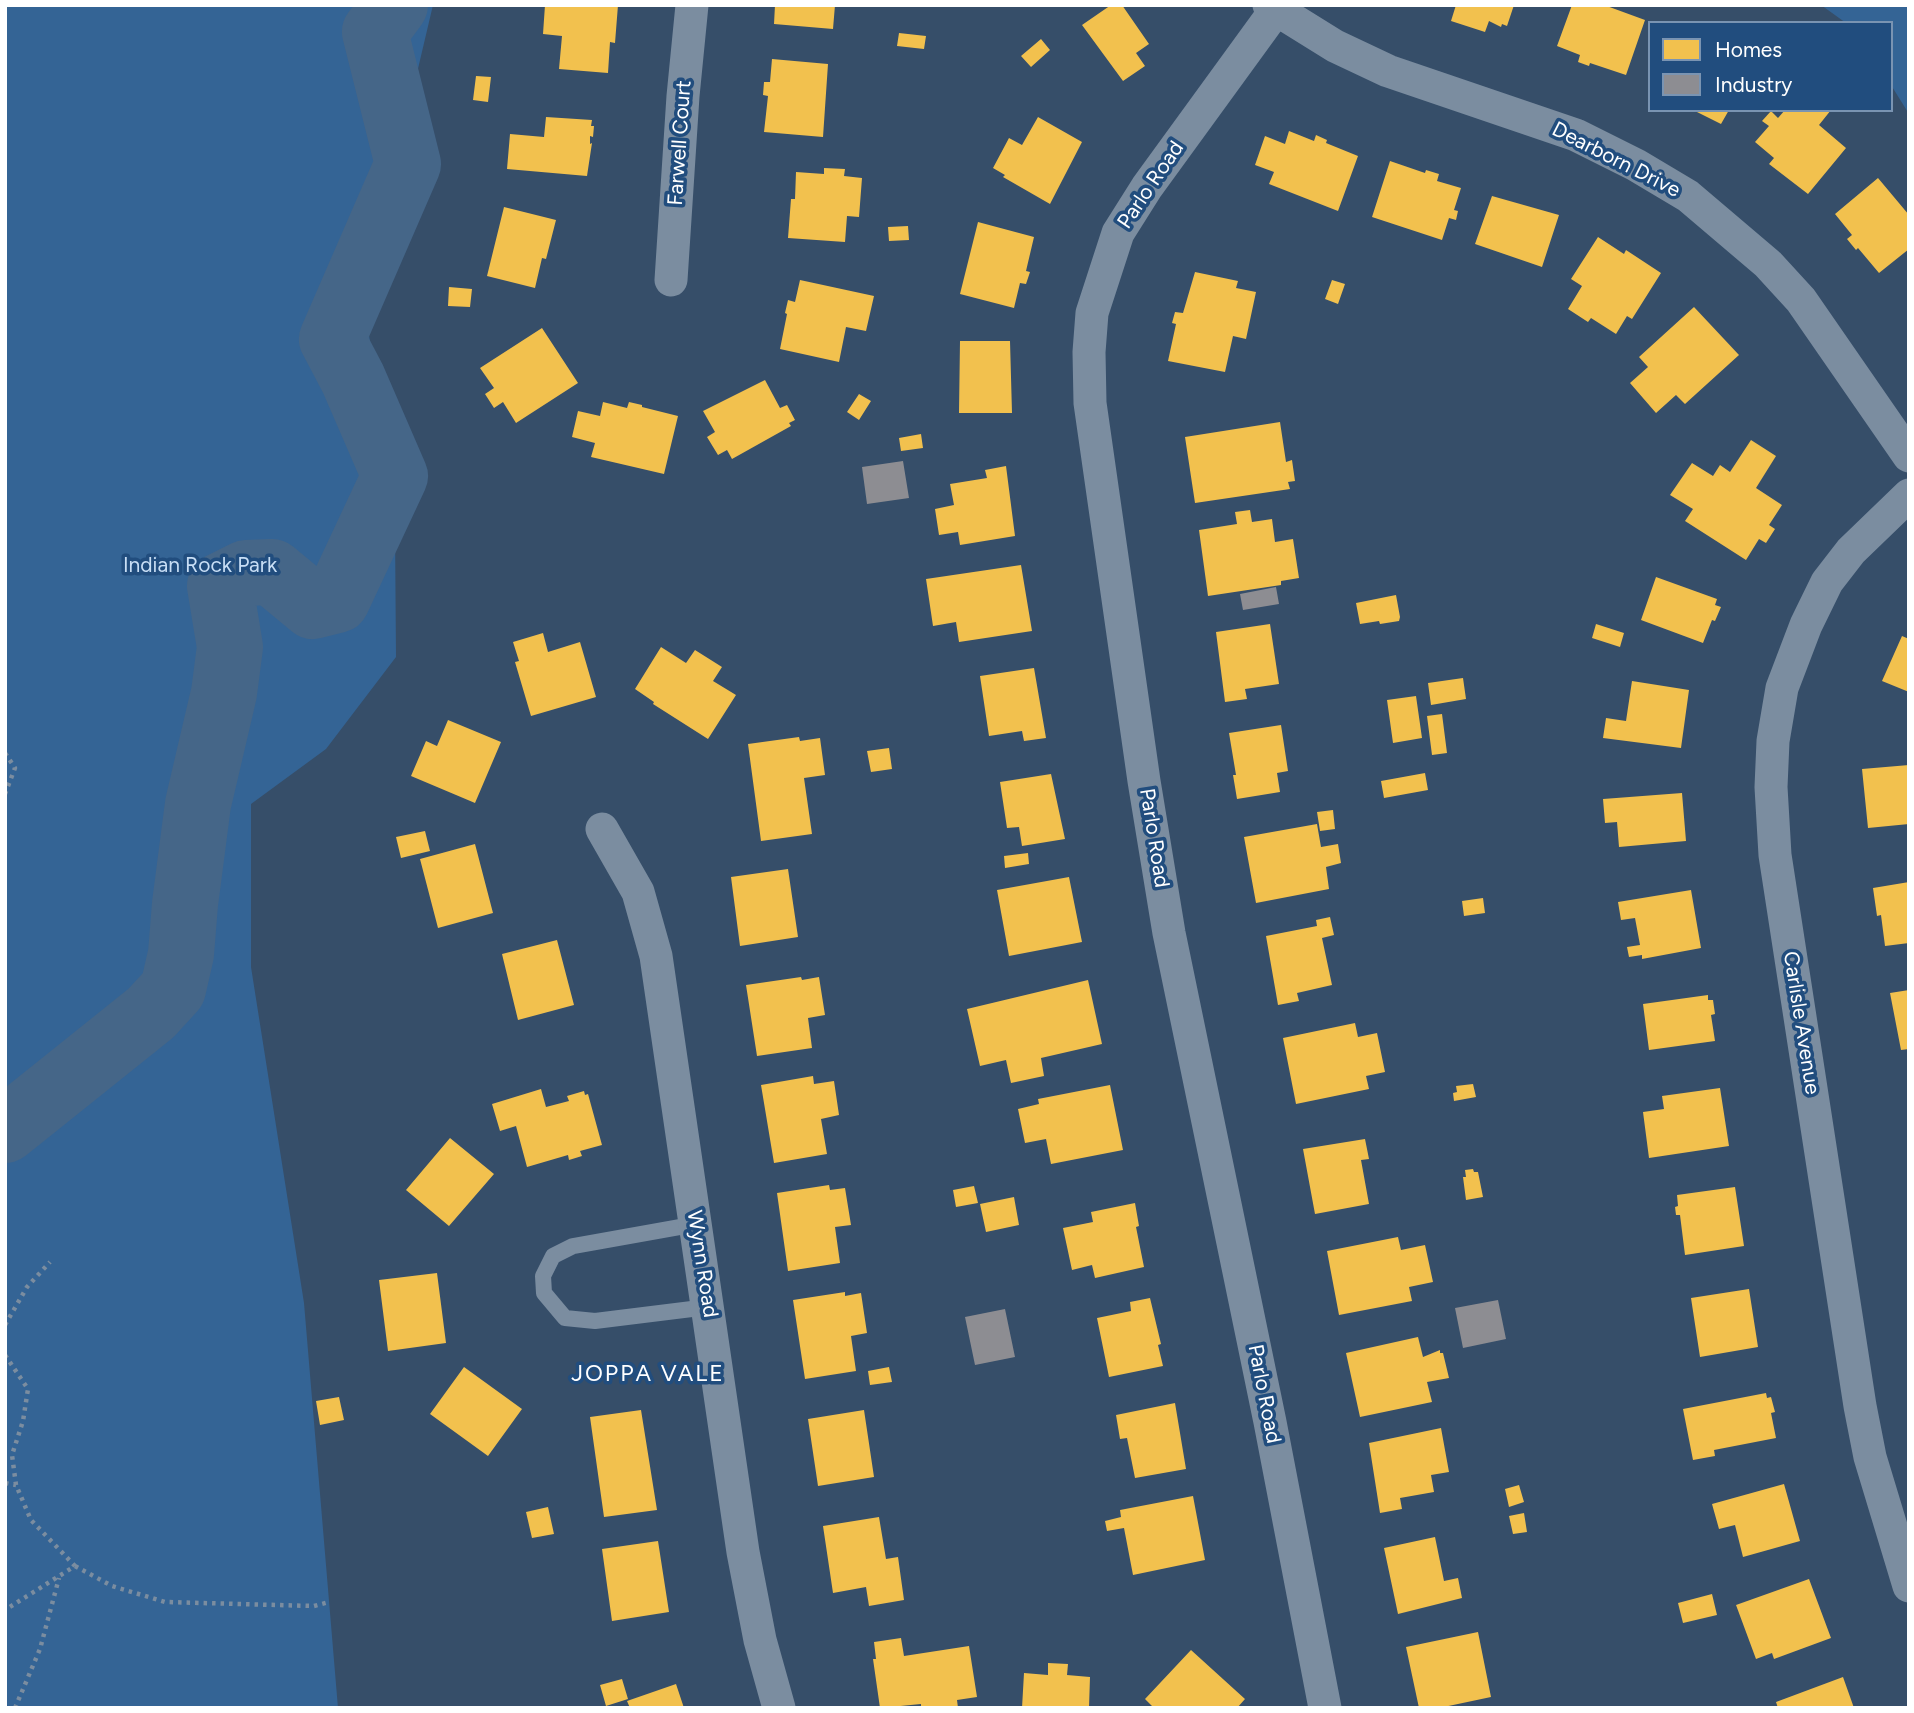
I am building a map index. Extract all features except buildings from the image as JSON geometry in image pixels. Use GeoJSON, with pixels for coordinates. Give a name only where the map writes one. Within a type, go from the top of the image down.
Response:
{"type":"FeatureCollection","features":[{"type":"Feature","properties":{"kind":"street","name":"Farwell Court"},"geometry":{"type":"LineString","coordinates":[[671,280],[692,5]]}},
{"type":"Feature","properties":{"kind":"street","name":"Dearborn Drive"},"geometry":{"type":"LineString","coordinates":[[1272,8],[1335,46],[1388,71],[1576,135],[1636,165],[1688,196],[1768,264],[1801,300],[1909,456]]}},
{"type":"Feature","properties":{"kind":"street","name":"Parlo Road"},"geometry":{"type":"LineString","coordinates":[[1272,8],[1118,233],[1092,313],[1089,352],[1090,402],[1142,767],[1169,933],[1270,1422],[1325,1708]]}},
{"type":"Feature","properties":{"kind":"street","name":"Carlisle Avenue"},"geometry":{"type":"LineString","coordinates":[[1909,495],[1851,551],[1827,582],[1806,625],[1782,688],[1773,741],[1771,787],[1775,855],[1860,1406],[1877,1482],[1909,1586]]}},
{"type":"Feature","properties":{"kind":"street","name":"Wynn Road"},"geometry":{"type":"LineString","coordinates":[[602,829],[638,892],[656,956],[743,1552],[760,1640],[779,1708]]}},
{"type":"Feature","properties":{"kind":"lane"},"geometry":{"type":"LineString","coordinates":[[696,1224],[573,1245],[553,1256],[543,1276],[544,1293],[565,1318],[595,1321],[708,1307]]}},
{"type":"Feature","properties":{"kind":"path"},"geometry":{"type":"LineString","coordinates":[[5,754],[15,768],[5,794]]}},
{"type":"Feature","properties":{"kind":"path"},"geometry":{"type":"LineString","coordinates":[[5,1325],[27,1287],[50,1262]]}},
{"type":"Feature","properties":{"kind":"path"},"geometry":{"type":"LineString","coordinates":[[5,1355],[28,1389],[23,1421],[12,1455],[16,1485],[31,1520],[75,1566],[112,1586],[165,1602],[314,1606],[329,1602]]}},
{"type":"Feature","properties":{"kind":"path"},"geometry":{"type":"LineString","coordinates":[[5,1483],[16,1485]]}},
{"type":"Feature","properties":{"kind":"path"},"geometry":{"type":"LineString","coordinates":[[5,1610],[75,1566]]}},
{"type":"Feature","properties":{"kind":"path"},"geometry":{"type":"LineString","coordinates":[[15,1708],[40,1649],[59,1577]]}},
{"type":"Feature","properties":{"kind":"green space","name":"Indian Rock Park"},"geometry":{"type":"Polygon","coordinates":[[[5,5],[433,5],[364,298],[395,528],[396,657],[326,749],[251,804],[251,967],[304,1303],[338,1708],[5,1708],[5,5]]]}},
{"type":"Feature","properties":{"kind":"green space"},"geometry":{"type":"Polygon","coordinates":[[[1821,5],[1909,5],[1909,114],[1893,88],[1893,21],[1843,21],[1821,5]]]}},
{"type":"Feature","properties":{"kind":"waterway"},"geometry":{"type":"LineString","coordinates":[[5,1130],[151,1013],[173,989],[181,954],[198,804],[224,693],[230,647],[220,586],[246,573],[272,572],[313,606],[337,600],[395,476],[353,379],[332,339],[408,164],[375,32],[395,5]]}},
{"type":"Feature","properties":{"kind":"district","name":"JOPPA VALE"},"geometry":{"type":"Point","coordinates":[648,1374]}}]}
